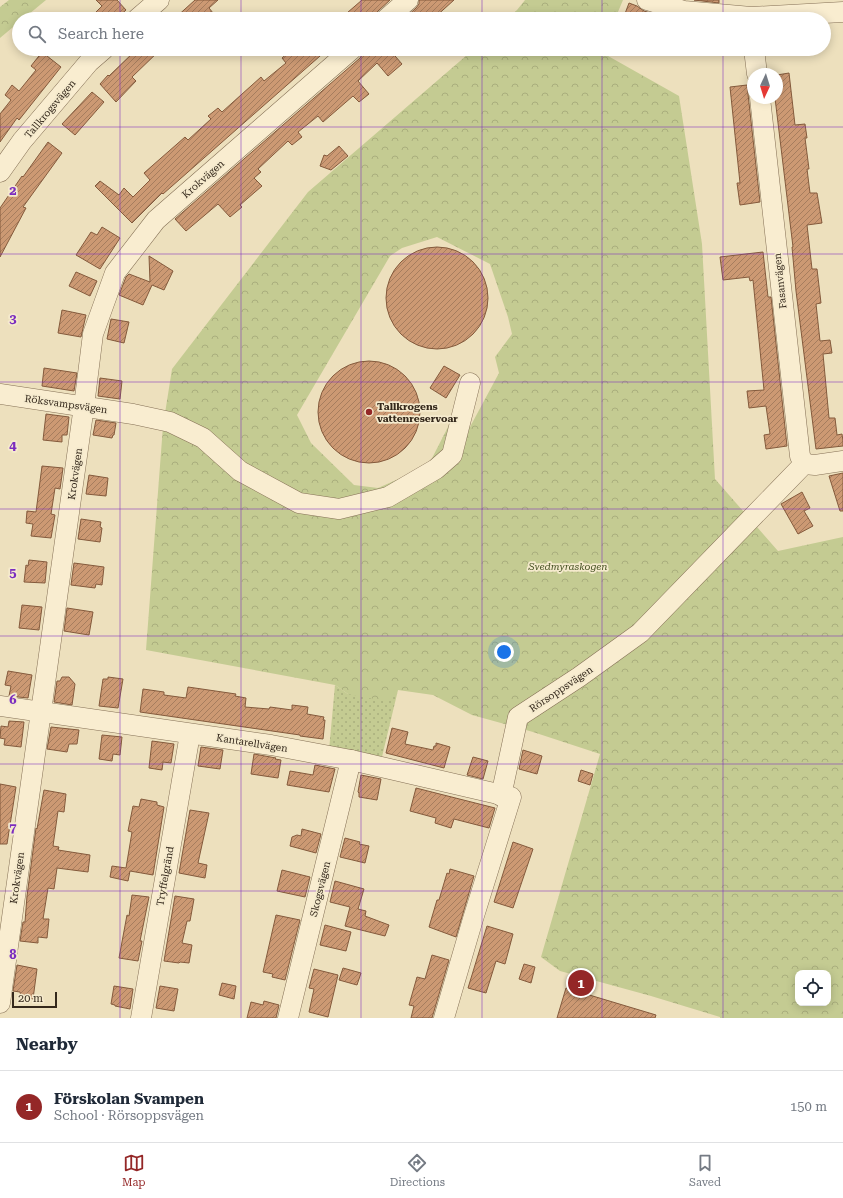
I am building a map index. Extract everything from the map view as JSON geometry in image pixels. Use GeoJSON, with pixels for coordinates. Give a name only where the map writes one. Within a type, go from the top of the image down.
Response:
{"type":"FeatureCollection","features":[{"type":"Feature","properties":{"kind":"street"},"geometry":{"type":"LineString","coordinates":[[145,12],[158,0]]}},
{"type":"Feature","properties":{"kind":"street"},"geometry":{"type":"LineString","coordinates":[[394,12],[408,0]]}},
{"type":"Feature","properties":{"kind":"street"},"geometry":{"type":"LineString","coordinates":[[647,0],[684,11],[694,12]]}},
{"type":"Feature","properties":{"kind":"street"},"geometry":{"type":"LineString","coordinates":[[831,13],[843,12]]}},
{"type":"Feature","properties":{"kind":"street","name":"Tallkrogsvägen"},"geometry":{"type":"LineString","coordinates":[[0,172],[22,141],[89,62],[96,56]]}},
{"type":"Feature","properties":{"kind":"street","name":"Krokvägen"},"geometry":{"type":"LineString","coordinates":[[0,1003],[93,334],[115,273],[156,220],[344,56]]}},
{"type":"Feature","properties":{"kind":"street"},"geometry":{"type":"LineString","coordinates":[[755,56],[756,68]]}},
{"type":"Feature","properties":{"kind":"street","name":"Fasanvägen"},"geometry":{"type":"LineString","coordinates":[[761,104],[800,456],[804,464]]}},
{"type":"Feature","properties":{"kind":"street","name":"Röksvampsvägen"},"geometry":{"type":"LineString","coordinates":[[0,394],[133,414],[170,422],[203,438],[240,472],[299,503],[339,509],[388,498],[436,469],[452,455],[470,384]]}},
{"type":"Feature","properties":{"kind":"street"},"geometry":{"type":"LineString","coordinates":[[804,464],[843,462]]}},
{"type":"Feature","properties":{"kind":"street","name":"Rörsoppsvägen"},"geometry":{"type":"LineString","coordinates":[[501,796],[518,717],[579,677],[640,633],[804,464]]}},
{"type":"Feature","properties":{"kind":"street","name":"Kantarellvägen"},"geometry":{"type":"LineString","coordinates":[[0,706],[271,745],[351,760],[501,796]]}},
{"type":"Feature","properties":{"kind":"street","name":"Tryffelgränd"},"geometry":{"type":"LineString","coordinates":[[141,1018],[190,734]]}},
{"type":"Feature","properties":{"kind":"street","name":"Skogsvägen"},"geometry":{"type":"LineString","coordinates":[[288,1018],[351,760]]}},
{"type":"Feature","properties":{"kind":"street"},"geometry":{"type":"LineString","coordinates":[[444,1018],[475,911],[511,798],[501,796]]}},
{"type":"Feature","properties":{"kind":"green space"},"geometry":{"type":"Polygon","coordinates":[[[9,0],[46,0],[31,12],[12,12],[12,28],[0,38],[0,7],[9,0]]]}},
{"type":"Feature","properties":{"kind":"green space"},"geometry":{"type":"Polygon","coordinates":[[[525,0],[623,0],[618,12],[515,12],[525,0]]]}},
{"type":"Feature","properties":{"kind":"green space","name":"Svedmyraskogen"},"geometry":{"type":"Polygon","coordinates":[[[466,56],[608,56],[679,96],[702,244],[715,479],[778,551],[843,537],[843,1018],[720,1018],[651,996],[560,971],[541,957],[600,754],[533,732],[472,715],[433,695],[398,690],[385,701],[348,694],[335,685],[146,650],[163,426],[172,369],[308,192],[466,56]],[[437,237],[402,248],[390,256],[297,415],[311,443],[354,485],[378,488],[428,466],[449,425],[470,427],[499,373],[495,357],[512,334],[508,317],[490,264],[437,237]]]}},
{"type":"Feature","properties":{"kind":"green space"},"geometry":{"type":"Polygon","coordinates":[[[335,685],[348,694],[398,690],[381,761],[329,750],[335,685]]]}},
{"type":"Feature","properties":{"kind":"building"},"geometry":{"type":"Polygon","coordinates":[[[96,0],[117,0],[126,10],[124,12],[96,12],[102,6],[96,0]]]}},
{"type":"Feature","properties":{"kind":"building"},"geometry":{"type":"Polygon","coordinates":[[[195,0],[218,0],[209,8],[212,12],[182,12],[195,0]]]}},
{"type":"Feature","properties":{"kind":"building"},"geometry":{"type":"Polygon","coordinates":[[[362,0],[390,0],[377,12],[348,12],[362,0]]]}},
{"type":"Feature","properties":{"kind":"building"},"geometry":{"type":"Polygon","coordinates":[[[419,0],[454,0],[441,12],[412,12],[419,4],[419,0]]]}},
{"type":"Feature","properties":{"kind":"building"},"geometry":{"type":"Polygon","coordinates":[[[694,0],[719,0],[719,3],[694,0]]]}},
{"type":"Feature","properties":{"kind":"building"},"geometry":{"type":"Polygon","coordinates":[[[629,3],[647,12],[626,12],[629,3]]]}},
{"type":"Feature","properties":{"kind":"building"},"geometry":{"type":"Polygon","coordinates":[[[39,56],[47,56],[61,67],[19,120],[17,118],[0,142],[0,114],[11,100],[5,95],[12,85],[19,91],[36,70],[31,66],[39,56]]]}},
{"type":"Feature","properties":{"kind":"building"},"geometry":{"type":"Polygon","coordinates":[[[130,56],[154,56],[132,77],[136,81],[116,102],[100,84],[108,75],[109,76],[130,56]]]}},
{"type":"Feature","properties":{"kind":"building"},"geometry":{"type":"Polygon","coordinates":[[[284,56],[320,56],[163,194],[162,193],[132,223],[95,186],[100,181],[119,195],[124,188],[133,197],[150,180],[144,173],[185,137],[188,140],[211,119],[208,116],[218,108],[222,112],[261,77],[264,81],[286,63],[282,58],[284,56]]]}},
{"type":"Feature","properties":{"kind":"building"},"geometry":{"type":"Polygon","coordinates":[[[361,56],[395,56],[402,64],[388,76],[377,63],[358,81],[369,94],[359,102],[353,96],[323,122],[318,116],[298,132],[302,137],[292,145],[288,141],[258,169],[261,172],[254,178],[262,186],[240,205],[242,207],[230,217],[218,204],[186,231],[175,219],[361,56]]]}},
{"type":"Feature","properties":{"kind":"building"},"geometry":{"type":"Polygon","coordinates":[[[789,73],[795,125],[805,124],[807,138],[805,138],[809,169],[807,169],[810,193],[817,193],[822,223],[807,225],[812,269],[817,269],[821,303],[816,304],[820,341],[830,340],[832,353],[823,354],[829,418],[835,418],[837,435],[842,434],[843,446],[816,449],[796,291],[793,247],[776,104],[783,104],[783,74],[789,73]]]}},
{"type":"Feature","properties":{"kind":"building"},"geometry":{"type":"Polygon","coordinates":[[[747,85],[747,104],[749,104],[760,202],[740,205],[737,183],[740,183],[730,87],[747,85]]]}},
{"type":"Feature","properties":{"kind":"building"},"geometry":{"type":"Polygon","coordinates":[[[92,92],[104,102],[75,135],[62,124],[92,92]]]}},
{"type":"Feature","properties":{"kind":"building"},"geometry":{"type":"Polygon","coordinates":[[[48,142],[62,153],[23,207],[26,208],[0,257],[0,208],[48,142]]]}},
{"type":"Feature","properties":{"kind":"building"},"geometry":{"type":"Polygon","coordinates":[[[339,146],[348,156],[331,170],[320,166],[324,155],[327,156],[339,146]]]}},
{"type":"Feature","properties":{"kind":"building"},"geometry":{"type":"Polygon","coordinates":[[[102,227],[120,238],[100,269],[76,255],[91,232],[97,235],[102,227]]]}},
{"type":"Feature","properties":{"kind":"building"},"geometry":{"type":"Polygon","coordinates":[[[437,247],[457,251],[465,255],[473,262],[480,270],[484,278],[488,298],[484,318],[480,326],[473,334],[465,341],[457,345],[437,349],[417,345],[409,341],[401,334],[394,326],[390,318],[386,298],[390,278],[394,270],[401,262],[409,255],[417,251],[437,247]]]}},
{"type":"Feature","properties":{"kind":"building"},"geometry":{"type":"Polygon","coordinates":[[[763,252],[768,297],[771,297],[787,446],[766,449],[764,435],[770,434],[766,406],[749,408],[747,391],[764,390],[753,280],[750,281],[749,277],[723,280],[720,257],[763,252]]]}},
{"type":"Feature","properties":{"kind":"building"},"geometry":{"type":"Polygon","coordinates":[[[149,256],[173,271],[164,290],[152,285],[143,305],[119,295],[126,277],[129,274],[150,282],[149,256]]]}},
{"type":"Feature","properties":{"kind":"building"},"geometry":{"type":"Polygon","coordinates":[[[76,272],[97,281],[90,296],[69,286],[76,272]]]}},
{"type":"Feature","properties":{"kind":"building"},"geometry":{"type":"Polygon","coordinates":[[[62,310],[86,315],[81,337],[58,333],[62,310]]]}},
{"type":"Feature","properties":{"kind":"building"},"geometry":{"type":"Polygon","coordinates":[[[111,319],[129,322],[124,343],[107,339],[111,319]]]}},
{"type":"Feature","properties":{"kind":"building","name":"Tallkrogens vattenreservoar"},"geometry":{"type":"Polygon","coordinates":[[[369,361],[388,365],[405,376],[416,393],[420,412],[416,431],[405,448],[388,459],[369,463],[350,459],[333,448],[322,431],[318,412],[322,393],[333,376],[350,365],[369,361]]]}},
{"type":"Feature","properties":{"kind":"building"},"geometry":{"type":"Polygon","coordinates":[[[444,366],[460,375],[446,398],[430,388],[444,366]]]}},
{"type":"Feature","properties":{"kind":"building"},"geometry":{"type":"Polygon","coordinates":[[[44,368],[77,373],[74,391],[42,386],[44,368]]]}},
{"type":"Feature","properties":{"kind":"building"},"geometry":{"type":"Polygon","coordinates":[[[100,378],[122,381],[120,399],[98,396],[100,378]]]}},
{"type":"Feature","properties":{"kind":"building"},"geometry":{"type":"Polygon","coordinates":[[[46,414],[69,417],[67,435],[62,435],[62,442],[43,440],[46,414]]]}},
{"type":"Feature","properties":{"kind":"building"},"geometry":{"type":"Polygon","coordinates":[[[96,420],[116,423],[112,438],[93,435],[96,420]]]}},
{"type":"Feature","properties":{"kind":"building"},"geometry":{"type":"Polygon","coordinates":[[[42,466],[63,468],[60,489],[55,488],[51,514],[55,515],[51,538],[31,536],[33,524],[26,523],[27,511],[36,512],[42,466]]]}},
{"type":"Feature","properties":{"kind":"building"},"geometry":{"type":"Polygon","coordinates":[[[843,473],[843,511],[840,511],[829,476],[843,473]]]}},
{"type":"Feature","properties":{"kind":"building"},"geometry":{"type":"Polygon","coordinates":[[[89,475],[108,478],[106,496],[86,494],[89,475]]]}},
{"type":"Feature","properties":{"kind":"building"},"geometry":{"type":"Polygon","coordinates":[[[802,492],[810,508],[804,511],[813,526],[798,534],[781,504],[802,492]]]}},
{"type":"Feature","properties":{"kind":"building"},"geometry":{"type":"Polygon","coordinates":[[[81,519],[101,522],[100,527],[102,528],[100,542],[78,539],[81,519]]]}},
{"type":"Feature","properties":{"kind":"building"},"geometry":{"type":"Polygon","coordinates":[[[29,560],[47,562],[45,583],[24,582],[26,565],[28,566],[29,560]]]}},
{"type":"Feature","properties":{"kind":"building"},"geometry":{"type":"Polygon","coordinates":[[[74,563],[104,567],[102,585],[96,584],[95,588],[71,585],[74,563]]]}},
{"type":"Feature","properties":{"kind":"building"},"geometry":{"type":"Polygon","coordinates":[[[22,605],[42,607],[39,630],[19,628],[22,605]]]}},
{"type":"Feature","properties":{"kind":"building"},"geometry":{"type":"Polygon","coordinates":[[[67,608],[93,612],[89,635],[64,631],[67,608]]]}},
{"type":"Feature","properties":{"kind":"building"},"geometry":{"type":"Polygon","coordinates":[[[8,671],[32,675],[28,698],[9,696],[11,686],[5,685],[8,671]]]}},
{"type":"Feature","properties":{"kind":"building"},"geometry":{"type":"Polygon","coordinates":[[[62,677],[69,677],[75,684],[72,705],[54,702],[57,681],[60,681],[62,677]]]}},
{"type":"Feature","properties":{"kind":"building"},"geometry":{"type":"Polygon","coordinates":[[[108,677],[123,679],[118,708],[99,706],[103,679],[108,679],[108,677]]]}},
{"type":"Feature","properties":{"kind":"building"},"geometry":{"type":"Polygon","coordinates":[[[188,687],[236,694],[235,696],[246,698],[245,707],[269,709],[270,707],[292,710],[292,705],[308,707],[307,714],[324,717],[323,739],[140,712],[143,689],[164,692],[164,695],[186,698],[188,687]]]}},
{"type":"Feature","properties":{"kind":"building"},"geometry":{"type":"Polygon","coordinates":[[[9,721],[24,722],[21,747],[4,745],[5,739],[0,738],[1,726],[8,727],[9,721]]]}},
{"type":"Feature","properties":{"kind":"building"},"geometry":{"type":"Polygon","coordinates":[[[51,727],[79,730],[77,744],[69,744],[67,752],[47,749],[51,727]]]}},
{"type":"Feature","properties":{"kind":"building"},"geometry":{"type":"Polygon","coordinates":[[[392,728],[408,732],[405,744],[433,750],[436,743],[450,747],[444,768],[386,753],[392,728]]]}},
{"type":"Feature","properties":{"kind":"building"},"geometry":{"type":"Polygon","coordinates":[[[102,735],[122,737],[120,755],[113,754],[112,761],[99,759],[102,735]]]}},
{"type":"Feature","properties":{"kind":"building"},"geometry":{"type":"Polygon","coordinates":[[[152,741],[174,744],[171,763],[163,762],[162,770],[149,768],[152,741]]]}},
{"type":"Feature","properties":{"kind":"building"},"geometry":{"type":"Polygon","coordinates":[[[201,747],[223,750],[220,769],[198,766],[201,747]]]}},
{"type":"Feature","properties":{"kind":"building"},"geometry":{"type":"Polygon","coordinates":[[[523,750],[542,756],[537,774],[519,769],[523,750]]]}},
{"type":"Feature","properties":{"kind":"building"},"geometry":{"type":"Polygon","coordinates":[[[254,754],[281,760],[278,778],[251,774],[254,754]]]}},
{"type":"Feature","properties":{"kind":"building"},"geometry":{"type":"Polygon","coordinates":[[[473,757],[488,761],[483,779],[467,775],[473,757]]]}},
{"type":"Feature","properties":{"kind":"building"},"geometry":{"type":"Polygon","coordinates":[[[315,765],[335,769],[329,792],[287,785],[290,771],[313,775],[315,765]]]}},
{"type":"Feature","properties":{"kind":"building"},"geometry":{"type":"Polygon","coordinates":[[[581,770],[593,774],[590,785],[578,781],[581,770]]]}},
{"type":"Feature","properties":{"kind":"building"},"geometry":{"type":"Polygon","coordinates":[[[361,775],[381,779],[377,800],[359,797],[358,792],[361,775]]]}},
{"type":"Feature","properties":{"kind":"building"},"geometry":{"type":"Polygon","coordinates":[[[0,784],[16,787],[7,844],[0,844],[0,784]]]}},
{"type":"Feature","properties":{"kind":"building"},"geometry":{"type":"Polygon","coordinates":[[[416,788],[495,808],[489,828],[454,819],[451,828],[435,823],[436,818],[410,811],[416,788]]]}},
{"type":"Feature","properties":{"kind":"building"},"geometry":{"type":"Polygon","coordinates":[[[44,790],[66,794],[64,812],[58,811],[53,846],[59,847],[58,850],[90,855],[88,872],[57,868],[54,889],[48,888],[43,919],[49,919],[47,938],[38,937],[38,943],[20,941],[23,922],[25,922],[36,828],[37,829],[44,790]]]}},
{"type":"Feature","properties":{"kind":"building"},"geometry":{"type":"Polygon","coordinates":[[[141,799],[157,802],[157,805],[164,807],[153,875],[130,871],[128,881],[110,877],[112,866],[126,868],[132,832],[128,831],[133,806],[139,807],[141,799]]]}},
{"type":"Feature","properties":{"kind":"building"},"geometry":{"type":"Polygon","coordinates":[[[190,810],[209,813],[198,863],[207,865],[205,878],[179,873],[190,810]]]}},
{"type":"Feature","properties":{"kind":"building"},"geometry":{"type":"Polygon","coordinates":[[[302,829],[321,834],[316,853],[290,846],[292,837],[297,835],[301,836],[302,829]]]}},
{"type":"Feature","properties":{"kind":"building"},"geometry":{"type":"Polygon","coordinates":[[[345,838],[360,842],[359,844],[369,846],[365,863],[340,857],[345,838]]]}},
{"type":"Feature","properties":{"kind":"building"},"geometry":{"type":"Polygon","coordinates":[[[513,842],[533,849],[513,908],[494,902],[513,842]]]}},
{"type":"Feature","properties":{"kind":"building"},"geometry":{"type":"Polygon","coordinates":[[[450,869],[474,876],[456,937],[429,927],[437,900],[439,900],[447,873],[449,874],[450,869]]]}},
{"type":"Feature","properties":{"kind":"building"},"geometry":{"type":"Polygon","coordinates":[[[282,870],[310,877],[305,897],[277,891],[282,870]]]}},
{"type":"Feature","properties":{"kind":"building"},"geometry":{"type":"Polygon","coordinates":[[[335,881],[364,889],[358,909],[366,911],[365,916],[389,925],[385,936],[345,926],[350,907],[330,902],[335,881]]]}},
{"type":"Feature","properties":{"kind":"building"},"geometry":{"type":"Polygon","coordinates":[[[132,895],[149,897],[140,941],[142,941],[138,961],[119,958],[127,915],[129,916],[132,895]]]}},
{"type":"Feature","properties":{"kind":"building"},"geometry":{"type":"Polygon","coordinates":[[[175,896],[194,899],[190,921],[187,921],[182,943],[192,945],[189,963],[164,961],[175,896]]]}},
{"type":"Feature","properties":{"kind":"building"},"geometry":{"type":"Polygon","coordinates":[[[276,915],[300,920],[285,980],[272,977],[273,974],[263,972],[276,915]]]}},
{"type":"Feature","properties":{"kind":"building"},"geometry":{"type":"Polygon","coordinates":[[[325,925],[351,932],[346,951],[320,945],[325,925]]]}},
{"type":"Feature","properties":{"kind":"building"},"geometry":{"type":"Polygon","coordinates":[[[487,926],[513,934],[505,964],[496,961],[486,993],[468,988],[487,926]]]}},
{"type":"Feature","properties":{"kind":"building"},"geometry":{"type":"Polygon","coordinates":[[[432,955],[449,960],[432,1018],[411,1018],[414,1006],[409,1005],[417,977],[425,979],[432,955]]]}},
{"type":"Feature","properties":{"kind":"building"},"geometry":{"type":"Polygon","coordinates":[[[524,964],[535,967],[531,983],[519,979],[524,964]]]}},
{"type":"Feature","properties":{"kind":"building"},"geometry":{"type":"Polygon","coordinates":[[[17,965],[37,969],[33,999],[21,996],[20,992],[13,991],[17,965]]]}},
{"type":"Feature","properties":{"kind":"building"},"geometry":{"type":"Polygon","coordinates":[[[343,968],[361,973],[357,985],[339,980],[343,968]]]}},
{"type":"Feature","properties":{"kind":"building"},"geometry":{"type":"Polygon","coordinates":[[[314,969],[338,975],[328,1017],[309,1012],[314,989],[309,988],[314,969]]]}},
{"type":"Feature","properties":{"kind":"building"},"geometry":{"type":"Polygon","coordinates":[[[222,983],[236,986],[234,999],[219,995],[222,983]]]}},
{"type":"Feature","properties":{"kind":"building"},"geometry":{"type":"Polygon","coordinates":[[[114,986],[133,989],[130,1009],[111,1004],[114,986]]]}},
{"type":"Feature","properties":{"kind":"building"},"geometry":{"type":"Polygon","coordinates":[[[160,986],[178,989],[174,1011],[156,1008],[160,986]]]}},
{"type":"Feature","properties":{"kind":"building"},"geometry":{"type":"Polygon","coordinates":[[[566,988],[656,1015],[655,1018],[557,1018],[566,988]]]}},
{"type":"Feature","properties":{"kind":"building"},"geometry":{"type":"Polygon","coordinates":[[[264,1001],[279,1005],[276,1018],[247,1018],[251,1002],[263,1005],[264,1001]]]}},
{"type":"Feature","properties":{"kind":"place","name":"Tallkrogens vattenreservoar"},"geometry":{"type":"Point","coordinates":[369,412]}},
{"type":"Feature","properties":{"kind":"place","name":"Förskolan Svampen"},"geometry":{"type":"Point","coordinates":[581,983]}}]}
